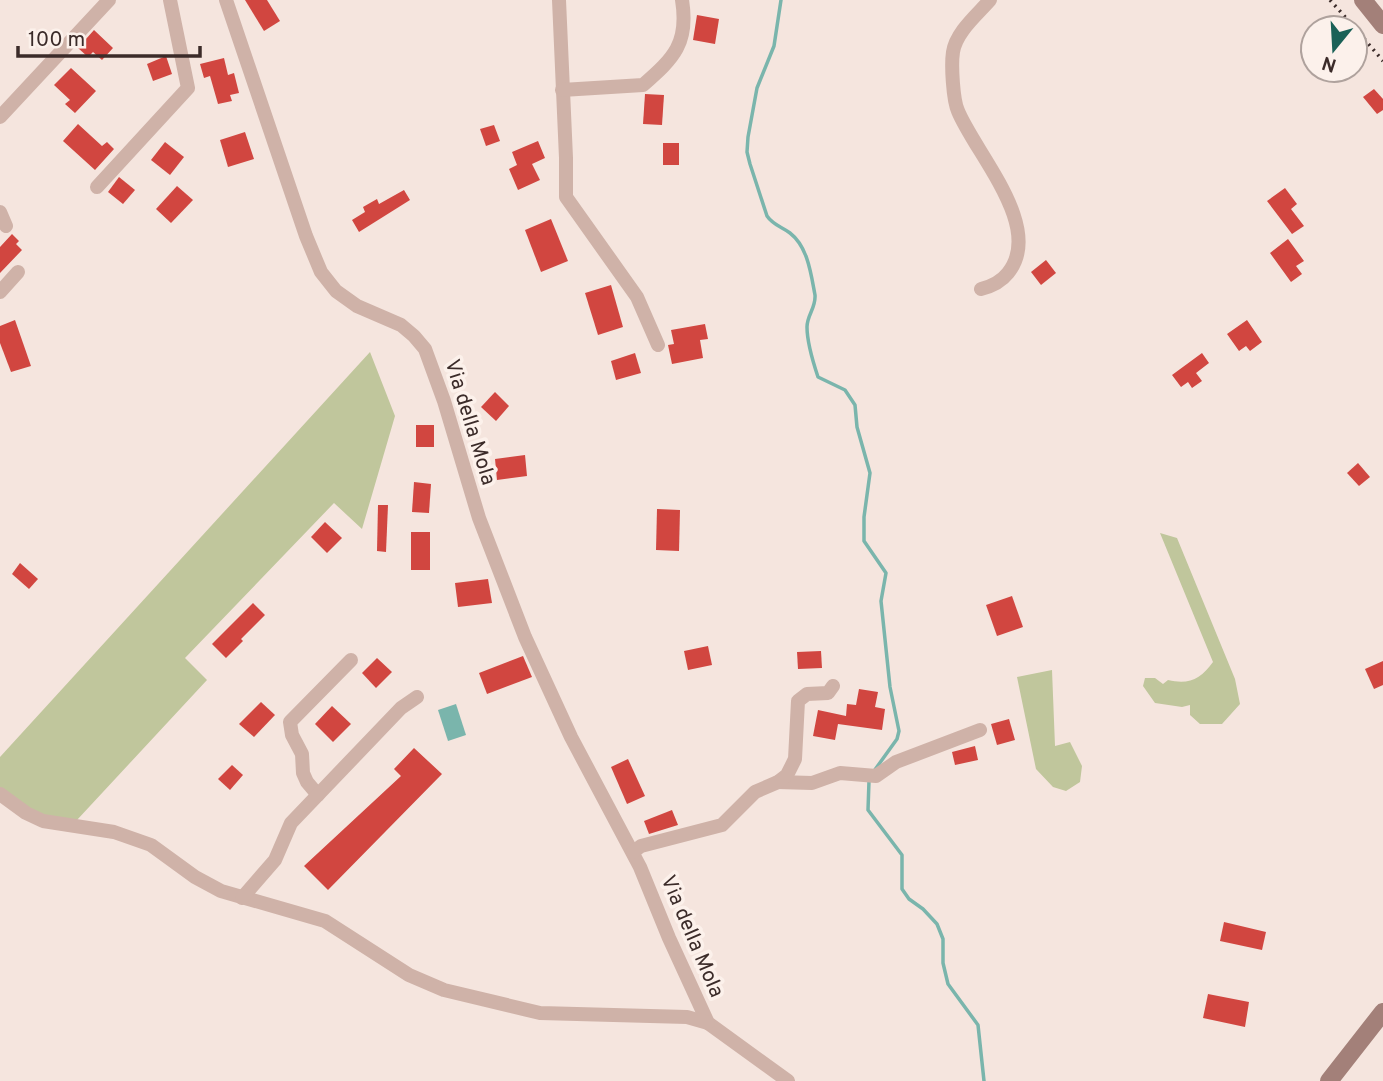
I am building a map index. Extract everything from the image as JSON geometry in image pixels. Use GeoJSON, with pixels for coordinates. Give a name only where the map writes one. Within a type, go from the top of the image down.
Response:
{"type":"FeatureCollection","features":[{"type":"Feature","properties":{"kind":"main road"},"geometry":{"type":"LineString","coordinates":[[1363,0],[1383,26]]}},
{"type":"Feature","properties":{"kind":"main road"},"geometry":{"type":"LineString","coordinates":[[1329,1081],[1383,1012]]}},
{"type":"Feature","properties":{"kind":"street"},"geometry":{"type":"LineString","coordinates":[[0,117],[109,0]]}},
{"type":"Feature","properties":{"kind":"street"},"geometry":{"type":"LineString","coordinates":[[97,187],[188,88],[170,0]]}},
{"type":"Feature","properties":{"kind":"street","name":"Via della Mola"},"geometry":{"type":"LineString","coordinates":[[226,0],[318,267],[340,295],[357,306],[401,325],[427,352],[479,518],[525,637],[571,737],[633,852],[668,938],[708,1023],[788,1081]]}},
{"type":"Feature","properties":{"kind":"street"},"geometry":{"type":"LineString","coordinates":[[559,0],[566,197],[636,297],[658,345]]}},
{"type":"Feature","properties":{"kind":"street"},"geometry":{"type":"LineString","coordinates":[[562,90],[643,85],[677,52],[685,20],[681,0]]}},
{"type":"Feature","properties":{"kind":"street"},"geometry":{"type":"LineString","coordinates":[[981,289],[993,286],[1012,268],[1016,261],[1018,237],[1006,195],[956,108],[952,60],[958,39],[990,0]]}},
{"type":"Feature","properties":{"kind":"street"},"geometry":{"type":"LineString","coordinates":[[0,292],[18,272]]}},
{"type":"Feature","properties":{"kind":"street"},"geometry":{"type":"LineString","coordinates":[[318,795],[303,774],[302,754],[292,735],[290,722],[351,660]]}},
{"type":"Feature","properties":{"kind":"street"},"geometry":{"type":"LineString","coordinates":[[633,852],[641,846],[722,825],[755,792],[778,782],[793,766],[795,759],[798,701],[807,694],[828,693],[833,687]]}},
{"type":"Feature","properties":{"kind":"street"},"geometry":{"type":"LineString","coordinates":[[242,898],[275,860],[291,823],[401,708],[417,697]]}},
{"type":"Feature","properties":{"kind":"street"},"geometry":{"type":"LineString","coordinates":[[778,782],[812,783],[840,773],[871,776],[897,762],[980,730]]}},
{"type":"Feature","properties":{"kind":"street"},"geometry":{"type":"LineString","coordinates":[[0,793],[26,813],[43,821],[114,832],[141,841],[159,850],[204,882],[242,898],[325,921],[408,975],[444,990],[540,1013],[687,1017],[708,1023]]}},
{"type":"Feature","properties":{"kind":"green space"},"geometry":{"type":"Polygon","coordinates":[[[370,352],[395,416],[362,529],[334,503],[185,658],[207,680],[77,820],[33,817],[0,793],[0,757],[370,352]]]}},
{"type":"Feature","properties":{"kind":"green space"},"geometry":{"type":"Polygon","coordinates":[[[1160,533],[1177,538],[1235,679],[1240,704],[1222,724],[1200,724],[1190,715],[1190,705],[1182,707],[1155,703],[1143,686],[1145,678],[1155,678],[1163,684],[1168,680],[1182,682],[1194,679],[1204,673],[1213,662],[1160,533]]]}},
{"type":"Feature","properties":{"kind":"green space"},"geometry":{"type":"Polygon","coordinates":[[[1052,670],[1055,746],[1070,742],[1082,766],[1080,782],[1066,791],[1053,787],[1036,769],[1017,677],[1052,670]]]}},
{"type":"Feature","properties":{"kind":"water"},"geometry":{"type":"Polygon","coordinates":[[[456,704],[466,735],[448,741],[438,710],[456,704]]]}},
{"type":"Feature","properties":{"kind":"building"},"geometry":{"type":"Polygon","coordinates":[[[245,0],[267,0],[280,21],[264,31],[245,0]]]}},
{"type":"Feature","properties":{"kind":"building"},"geometry":{"type":"Polygon","coordinates":[[[697,15],[719,19],[715,44],[693,40],[697,15]]]}},
{"type":"Feature","properties":{"kind":"building"},"geometry":{"type":"Polygon","coordinates":[[[94,30],[113,48],[102,60],[93,52],[88,57],[78,48],[94,30]]]}},
{"type":"Feature","properties":{"kind":"building"},"geometry":{"type":"Polygon","coordinates":[[[166,56],[172,74],[153,81],[147,64],[166,56]]]}},
{"type":"Feature","properties":{"kind":"building"},"geometry":{"type":"Polygon","coordinates":[[[224,58],[228,75],[234,73],[239,93],[230,95],[232,101],[218,104],[210,76],[204,78],[200,64],[224,58]]]}},
{"type":"Feature","properties":{"kind":"building"},"geometry":{"type":"Polygon","coordinates":[[[71,68],[96,91],[75,113],[65,104],[70,100],[54,85],[71,68]]]}},
{"type":"Feature","properties":{"kind":"building"},"geometry":{"type":"Polygon","coordinates":[[[1374,89],[1383,99],[1383,110],[1377,114],[1363,97],[1374,89]]]}},
{"type":"Feature","properties":{"kind":"building"},"geometry":{"type":"Polygon","coordinates":[[[645,94],[664,95],[662,125],[643,124],[645,94]]]}},
{"type":"Feature","properties":{"kind":"building"},"geometry":{"type":"Polygon","coordinates":[[[78,124],[102,146],[107,142],[114,149],[95,170],[63,141],[78,124]]]}},
{"type":"Feature","properties":{"kind":"building"},"geometry":{"type":"Polygon","coordinates":[[[494,125],[500,141],[486,146],[480,129],[494,125]]]}},
{"type":"Feature","properties":{"kind":"building"},"geometry":{"type":"Polygon","coordinates":[[[245,132],[254,159],[228,167],[220,140],[245,132]]]}},
{"type":"Feature","properties":{"kind":"building"},"geometry":{"type":"Polygon","coordinates":[[[538,141],[545,158],[532,164],[540,180],[518,190],[509,169],[517,165],[512,152],[538,141]]]}},
{"type":"Feature","properties":{"kind":"building"},"geometry":{"type":"Polygon","coordinates":[[[165,142],[184,157],[170,175],[151,160],[165,142]]]}},
{"type":"Feature","properties":{"kind":"building"},"geometry":{"type":"Polygon","coordinates":[[[663,143],[679,143],[679,165],[663,165],[663,143]]]}},
{"type":"Feature","properties":{"kind":"building"},"geometry":{"type":"Polygon","coordinates":[[[119,177],[135,190],[123,204],[108,192],[119,177]]]}},
{"type":"Feature","properties":{"kind":"building"},"geometry":{"type":"Polygon","coordinates":[[[177,186],[193,200],[171,223],[156,209],[177,186]]]}},
{"type":"Feature","properties":{"kind":"building"},"geometry":{"type":"Polygon","coordinates":[[[1285,188],[1297,204],[1291,209],[1304,226],[1292,234],[1267,201],[1285,188]]]}},
{"type":"Feature","properties":{"kind":"building"},"geometry":{"type":"Polygon","coordinates":[[[404,190],[410,200],[359,232],[352,220],[365,212],[363,207],[377,199],[379,204],[404,190]]]}},
{"type":"Feature","properties":{"kind":"building"},"geometry":{"type":"Polygon","coordinates":[[[551,219],[568,261],[541,272],[525,230],[551,219]]]}},
{"type":"Feature","properties":{"kind":"building"},"geometry":{"type":"Polygon","coordinates":[[[12,234],[19,241],[16,244],[22,250],[0,273],[0,247],[12,234]]]}},
{"type":"Feature","properties":{"kind":"building"},"geometry":{"type":"Polygon","coordinates":[[[1288,239],[1304,261],[1296,266],[1302,274],[1291,282],[1270,253],[1288,239]]]}},
{"type":"Feature","properties":{"kind":"building"},"geometry":{"type":"Polygon","coordinates":[[[1046,260],[1056,273],[1041,285],[1031,272],[1046,260]]]}},
{"type":"Feature","properties":{"kind":"building"},"geometry":{"type":"Polygon","coordinates":[[[611,285],[623,327],[598,335],[585,293],[611,285]]]}},
{"type":"Feature","properties":{"kind":"building"},"geometry":{"type":"Polygon","coordinates":[[[15,320],[31,366],[11,372],[0,343],[0,326],[15,320]]]}},
{"type":"Feature","properties":{"kind":"building"},"geometry":{"type":"Polygon","coordinates":[[[1247,320],[1262,342],[1250,351],[1246,346],[1239,351],[1227,334],[1247,320]]]}},
{"type":"Feature","properties":{"kind":"building"},"geometry":{"type":"Polygon","coordinates":[[[705,324],[708,339],[700,340],[703,358],[672,364],[668,345],[674,344],[671,330],[705,324]]]}},
{"type":"Feature","properties":{"kind":"building"},"geometry":{"type":"Polygon","coordinates":[[[635,353],[641,373],[616,380],[611,361],[635,353]]]}},
{"type":"Feature","properties":{"kind":"building"},"geometry":{"type":"Polygon","coordinates":[[[1202,353],[1209,363],[1196,373],[1202,381],[1192,388],[1188,382],[1181,387],[1172,375],[1202,353]]]}},
{"type":"Feature","properties":{"kind":"building"},"geometry":{"type":"Polygon","coordinates":[[[495,392],[509,406],[496,421],[481,407],[495,392]]]}},
{"type":"Feature","properties":{"kind":"building"},"geometry":{"type":"Polygon","coordinates":[[[416,425],[434,425],[434,447],[416,447],[416,425]]]}},
{"type":"Feature","properties":{"kind":"building"},"geometry":{"type":"Polygon","coordinates":[[[525,455],[527,476],[497,480],[495,459],[525,455]]]}},
{"type":"Feature","properties":{"kind":"building"},"geometry":{"type":"Polygon","coordinates":[[[1358,463],[1370,477],[1359,486],[1347,473],[1358,463]]]}},
{"type":"Feature","properties":{"kind":"building"},"geometry":{"type":"Polygon","coordinates":[[[414,482],[431,484],[429,513],[412,512],[414,482]]]}},
{"type":"Feature","properties":{"kind":"building"},"geometry":{"type":"Polygon","coordinates":[[[378,505],[388,505],[386,552],[377,551],[378,505]]]}},
{"type":"Feature","properties":{"kind":"building"},"geometry":{"type":"Polygon","coordinates":[[[657,509],[680,510],[679,551],[656,550],[657,509]]]}},
{"type":"Feature","properties":{"kind":"building"},"geometry":{"type":"Polygon","coordinates":[[[325,522],[342,538],[327,553],[311,537],[325,522]]]}},
{"type":"Feature","properties":{"kind":"building"},"geometry":{"type":"Polygon","coordinates":[[[411,532],[430,532],[430,570],[411,570],[411,532]]]}},
{"type":"Feature","properties":{"kind":"building"},"geometry":{"type":"Polygon","coordinates":[[[20,563],[38,579],[29,589],[12,574],[20,563]]]}},
{"type":"Feature","properties":{"kind":"building"},"geometry":{"type":"Polygon","coordinates":[[[488,579],[492,603],[458,607],[455,583],[488,579]]]}},
{"type":"Feature","properties":{"kind":"building"},"geometry":{"type":"Polygon","coordinates":[[[1012,596],[1023,627],[997,636],[986,605],[1012,596]]]}},
{"type":"Feature","properties":{"kind":"building"},"geometry":{"type":"Polygon","coordinates":[[[253,603],[265,615],[226,658],[212,644],[253,603]]]}},
{"type":"Feature","properties":{"kind":"building"},"geometry":{"type":"Polygon","coordinates":[[[708,646],[712,665],[688,670],[684,651],[708,646]]]}},
{"type":"Feature","properties":{"kind":"building"},"geometry":{"type":"Polygon","coordinates":[[[821,651],[822,668],[798,669],[797,652],[821,651]]]}},
{"type":"Feature","properties":{"kind":"building"},"geometry":{"type":"Polygon","coordinates":[[[523,656],[532,677],[487,694],[479,673],[523,656]]]}},
{"type":"Feature","properties":{"kind":"building"},"geometry":{"type":"Polygon","coordinates":[[[377,658],[392,672],[376,688],[362,673],[377,658]]]}},
{"type":"Feature","properties":{"kind":"building"},"geometry":{"type":"Polygon","coordinates":[[[1383,661],[1383,685],[1374,689],[1365,669],[1383,661]]]}},
{"type":"Feature","properties":{"kind":"building"},"geometry":{"type":"Polygon","coordinates":[[[859,689],[878,692],[875,707],[885,709],[882,730],[838,724],[835,740],[813,736],[818,710],[846,716],[847,704],[856,705],[859,689]]]}},
{"type":"Feature","properties":{"kind":"building"},"geometry":{"type":"Polygon","coordinates":[[[261,702],[275,715],[254,737],[239,724],[261,702]]]}},
{"type":"Feature","properties":{"kind":"building"},"geometry":{"type":"Polygon","coordinates":[[[332,706],[351,724],[333,742],[315,724],[332,706]]]}},
{"type":"Feature","properties":{"kind":"building"},"geometry":{"type":"Polygon","coordinates":[[[1009,719],[1015,740],[997,745],[991,724],[1009,719]]]}},
{"type":"Feature","properties":{"kind":"building"},"geometry":{"type":"Polygon","coordinates":[[[975,746],[978,760],[955,765],[952,752],[975,746]]]}},
{"type":"Feature","properties":{"kind":"building"},"geometry":{"type":"Polygon","coordinates":[[[414,748],[442,774],[328,890],[304,866],[401,776],[394,769],[414,748]]]}},
{"type":"Feature","properties":{"kind":"building"},"geometry":{"type":"Polygon","coordinates":[[[628,759],[645,796],[627,804],[611,767],[628,759]]]}},
{"type":"Feature","properties":{"kind":"building"},"geometry":{"type":"Polygon","coordinates":[[[232,765],[243,775],[230,790],[218,779],[232,765]]]}},
{"type":"Feature","properties":{"kind":"building"},"geometry":{"type":"Polygon","coordinates":[[[672,810],[678,825],[649,834],[644,821],[672,810]]]}},
{"type":"Feature","properties":{"kind":"building"},"geometry":{"type":"Polygon","coordinates":[[[1224,922],[1266,932],[1262,950],[1220,941],[1224,922]]]}},
{"type":"Feature","properties":{"kind":"building"},"geometry":{"type":"Polygon","coordinates":[[[1208,994],[1249,1002],[1245,1027],[1203,1018],[1208,994]]]}},
{"type":"Feature","properties":{"kind":"waterway"},"geometry":{"type":"LineString","coordinates":[[781,0],[774,46],[757,88],[747,152],[767,216],[790,233],[805,253],[815,295],[807,327],[814,365],[818,377],[845,390],[855,405],[857,427],[870,473],[864,517],[864,541],[886,573],[881,601],[890,687],[899,731],[897,739],[874,771]]}},
{"type":"Feature","properties":{"kind":"waterway"},"geometry":{"type":"LineString","coordinates":[[869,781],[868,810],[902,855],[902,889],[909,899],[937,924],[943,939],[943,963],[948,984],[978,1025],[984,1081]]}},
{"type":"Feature","properties":{"kind":"railway"},"geometry":{"type":"LineString","coordinates":[[1330,0],[1342,14]]}},
{"type":"Feature","properties":{"kind":"railway"},"geometry":{"type":"LineString","coordinates":[[1369,44],[1383,61]]}}]}
